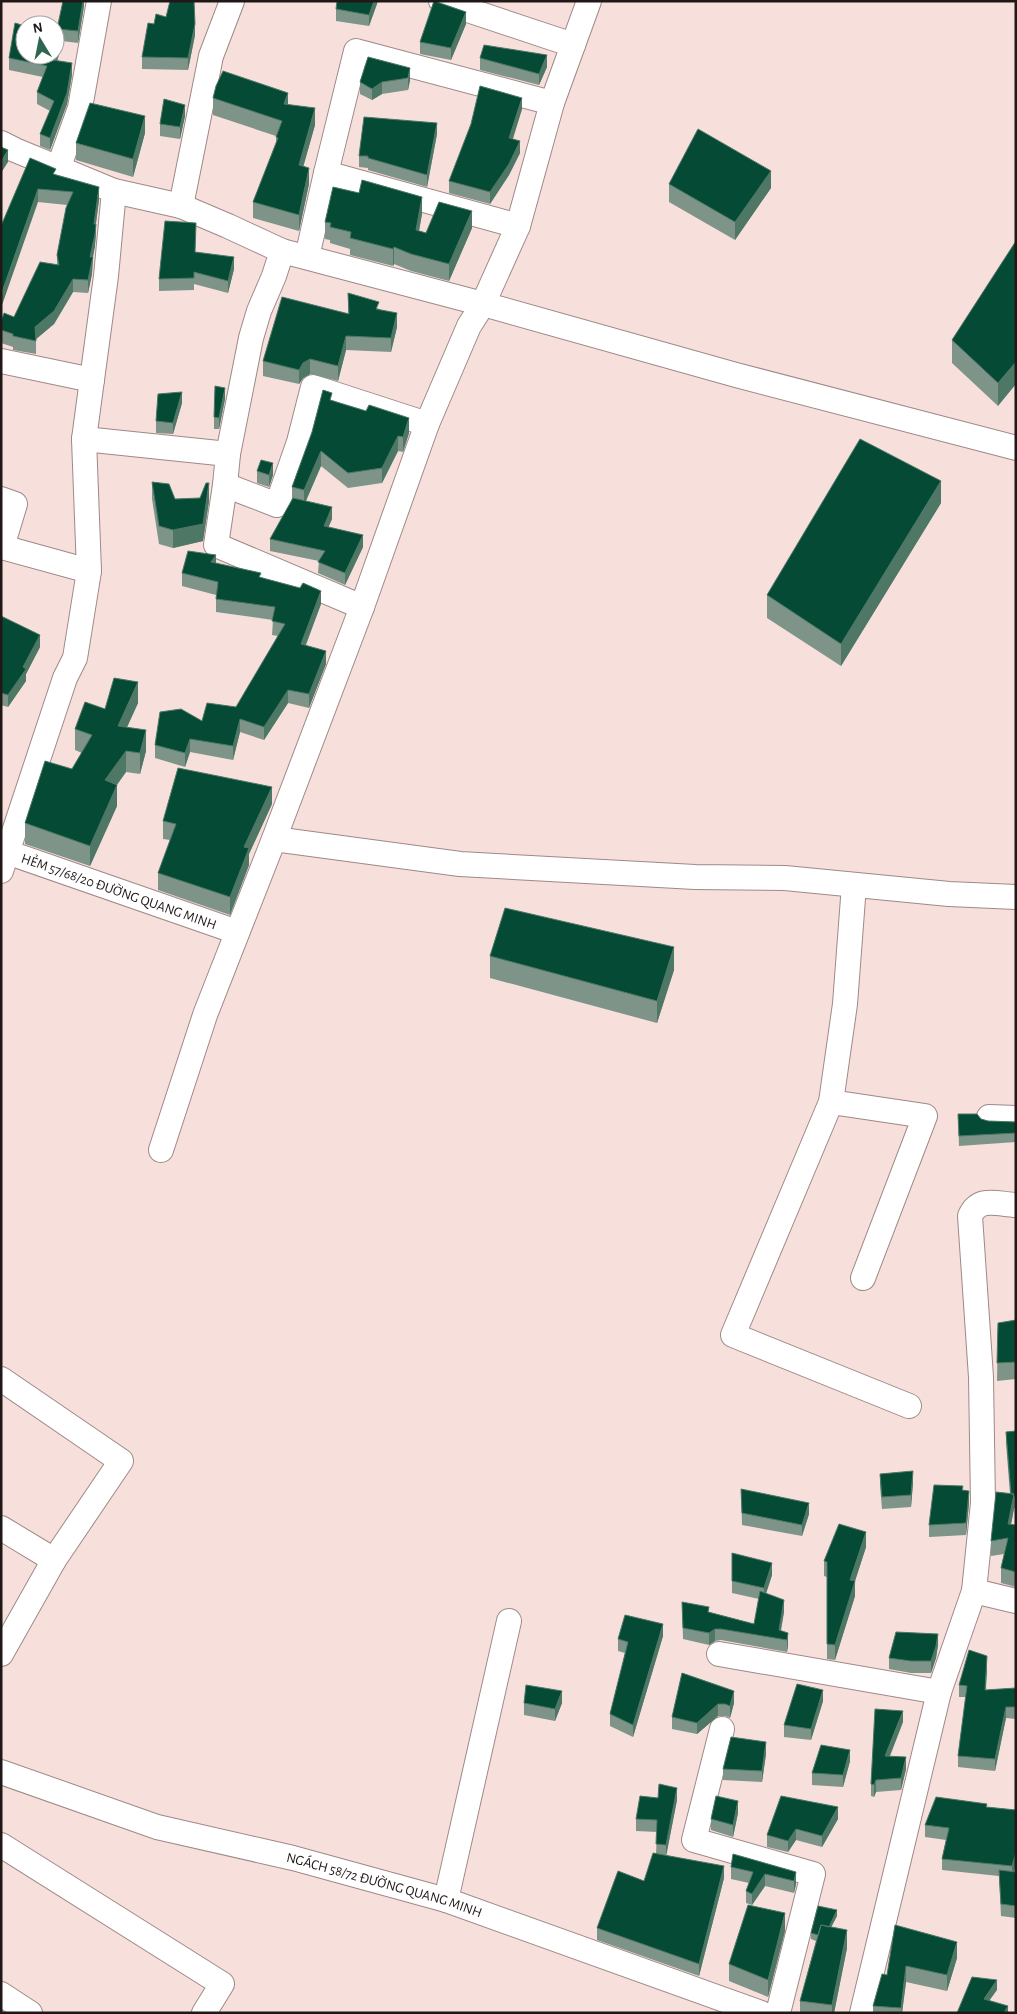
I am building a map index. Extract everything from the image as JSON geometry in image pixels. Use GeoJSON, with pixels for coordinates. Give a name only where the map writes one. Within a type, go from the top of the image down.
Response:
{"type":"FeatureCollection","features":[{"type":"Feature","properties":{"kind":"street"},"geometry":{"type":"LineString","coordinates":[[58,169],[80,108],[99,1]]}},
{"type":"Feature","properties":{"kind":"street"},"geometry":{"type":"LineString","coordinates":[[181,206],[211,56],[232,1]]}},
{"type":"Feature","properties":{"kind":"street"},"geometry":{"type":"LineString","coordinates":[[441,1],[573,45]]}},
{"type":"Feature","properties":{"kind":"street"},"geometry":{"type":"LineString","coordinates":[[161,1150],[205,1015],[274,840],[362,607],[427,424],[469,326],[483,304],[518,226],[552,103],[588,1]]}},
{"type":"Feature","properties":{"kind":"street"},"geometry":{"type":"LineString","coordinates":[[308,257],[326,173],[356,51],[552,103]]}},
{"type":"Feature","properties":{"kind":"street"},"geometry":{"type":"LineString","coordinates":[[1,143],[58,169],[114,191],[181,206],[282,251],[483,304],[755,380],[1016,448]]}},
{"type":"Feature","properties":{"kind":"street"},"geometry":{"type":"LineString","coordinates":[[326,173],[518,226]]}},
{"type":"Feature","properties":{"kind":"street"},"geometry":{"type":"LineString","coordinates":[[3,857],[65,678],[74,658],[89,571],[84,439],[106,276],[114,191]]}},
{"type":"Feature","properties":{"kind":"street"},"geometry":{"type":"LineString","coordinates":[[282,251],[259,311],[251,338],[228,454],[216,546],[362,607]]}},
{"type":"Feature","properties":{"kind":"street"},"geometry":{"type":"LineString","coordinates":[[1,361],[92,380]]}},
{"type":"Feature","properties":{"kind":"street"},"geometry":{"type":"LineString","coordinates":[[225,485],[276,504],[299,442],[313,386],[427,424]]}},
{"type":"Feature","properties":{"kind":"street"},"geometry":{"type":"LineString","coordinates":[[84,439],[228,454]]}},
{"type":"Feature","properties":{"kind":"street"},"geometry":{"type":"LineString","coordinates":[[1,499],[15,504],[2,547],[89,571]]}},
{"type":"Feature","properties":{"kind":"street"},"geometry":{"type":"LineString","coordinates":[[274,840],[460,864],[695,877],[785,878],[948,894],[1016,897]]}},
{"type":"Feature","properties":{"kind":"street","name":"HẺM 57/68/20 ĐƯỜNG QUANG MINH"},"geometry":{"type":"LineString","coordinates":[[3,857],[237,932]]}},
{"type":"Feature","properties":{"kind":"street"},"geometry":{"type":"LineString","coordinates":[[854,885],[845,1004],[830,1102],[733,1335],[909,1406]]}},
{"type":"Feature","properties":{"kind":"street"},"geometry":{"type":"LineString","coordinates":[[830,1102],[926,1116],[862,1278]]}},
{"type":"Feature","properties":{"kind":"street"},"geometry":{"type":"LineString","coordinates":[[989,1117],[1016,1118]]}},
{"type":"Feature","properties":{"kind":"street"},"geometry":{"type":"LineString","coordinates":[[862,2013],[939,1692],[974,1591],[983,1504],[981,1377],[970,1216],[974,1207],[983,1202],[1016,1206]]}},
{"type":"Feature","properties":{"kind":"street"},"geometry":{"type":"LineString","coordinates":[[1,1379],[121,1461],[54,1560],[1,1654]]}},
{"type":"Feature","properties":{"kind":"street"},"geometry":{"type":"LineString","coordinates":[[1,1528],[54,1560]]}},
{"type":"Feature","properties":{"kind":"street"},"geometry":{"type":"LineString","coordinates":[[974,1591],[1016,1601]]}},
{"type":"Feature","properties":{"kind":"street"},"geometry":{"type":"LineString","coordinates":[[446,1900],[509,1620]]}},
{"type":"Feature","properties":{"kind":"street"},"geometry":{"type":"LineString","coordinates":[[719,1654],[939,1692]]}},
{"type":"Feature","properties":{"kind":"street"},"geometry":{"type":"LineString","coordinates":[[722,1729],[694,1840],[813,1874],[778,2013]]}},
{"type":"Feature","properties":{"kind":"street","name":"NGÁCH 58/72 ĐƯỜNG QUANG MINH"},"geometry":{"type":"LineString","coordinates":[[1,1772],[157,1827],[293,1858],[446,1900],[761,2013]]}},
{"type":"Feature","properties":{"kind":"street"},"geometry":{"type":"LineString","coordinates":[[1,1845],[222,1984],[204,2013]]}},
{"type":"Feature","properties":{"kind":"street"},"geometry":{"type":"LineString","coordinates":[[1,1994],[30,2013]]}},
{"type":"Feature","properties":{"kind":"building"},"geometry":{"type":"Polygon","coordinates":[[[63,1],[83,1],[78,31],[65,30],[65,15],[60,15],[63,1]]]}},
{"type":"Feature","properties":{"kind":"building"},"geometry":{"type":"Polygon","coordinates":[[[170,1],[194,1],[195,24],[188,58],[142,57],[148,23],[154,24],[156,14],[166,17],[170,1]]]}},
{"type":"Feature","properties":{"kind":"building"},"geometry":{"type":"Polygon","coordinates":[[[337,1],[374,1],[369,15],[336,9],[337,1]]]}},
{"type":"Feature","properties":{"kind":"building"},"geometry":{"type":"Polygon","coordinates":[[[434,1],[466,12],[451,48],[420,42],[434,1]]]}},
{"type":"Feature","properties":{"kind":"building"},"geometry":{"type":"Polygon","coordinates":[[[15,23],[15,59],[9,58],[15,23]]]}},
{"type":"Feature","properties":{"kind":"building"},"geometry":{"type":"Polygon","coordinates":[[[484,45],[547,55],[539,74],[480,58],[484,45]]]}},
{"type":"Feature","properties":{"kind":"building"},"geometry":{"type":"Polygon","coordinates":[[[368,57],[410,68],[408,78],[382,82],[372,89],[360,82],[368,57]]]}},
{"type":"Feature","properties":{"kind":"building"},"geometry":{"type":"Polygon","coordinates":[[[65,62],[72,63],[67,93],[50,138],[40,134],[54,101],[37,92],[47,66],[42,65],[65,65],[65,62]]]}},
{"type":"Feature","properties":{"kind":"building"},"geometry":{"type":"Polygon","coordinates":[[[223,71],[288,93],[284,104],[315,108],[299,165],[309,168],[299,215],[253,202],[278,138],[276,137],[282,121],[213,98],[223,71]]]}},
{"type":"Feature","properties":{"kind":"building"},"geometry":{"type":"Polygon","coordinates":[[[480,86],[522,98],[509,138],[520,141],[509,164],[490,192],[449,181],[471,124],[480,86]]]}},
{"type":"Feature","properties":{"kind":"building"},"geometry":{"type":"Polygon","coordinates":[[[164,99],[185,105],[180,127],[160,124],[164,99]]]}},
{"type":"Feature","properties":{"kind":"building"},"geometry":{"type":"Polygon","coordinates":[[[90,103],[145,116],[133,159],[76,143],[90,103]]]}},
{"type":"Feature","properties":{"kind":"building"},"geometry":{"type":"Polygon","coordinates":[[[364,117],[437,123],[427,175],[368,158],[368,156],[359,156],[364,117]]]}},
{"type":"Feature","properties":{"kind":"building"},"geometry":{"type":"Polygon","coordinates":[[[698,129],[771,171],[735,222],[669,184],[698,129]]]}},
{"type":"Feature","properties":{"kind":"building"},"geometry":{"type":"Polygon","coordinates":[[[1,147],[8,150],[1,162],[1,147]]]}},
{"type":"Feature","properties":{"kind":"building"},"geometry":{"type":"Polygon","coordinates":[[[30,158],[56,169],[53,174],[99,187],[94,224],[96,224],[95,234],[90,257],[93,257],[88,280],[73,279],[54,311],[35,327],[36,341],[13,336],[13,334],[1,330],[1,322],[4,313],[14,317],[40,262],[59,265],[57,255],[66,208],[73,192],[38,189],[1,295],[1,226],[30,158]]]}},
{"type":"Feature","properties":{"kind":"building"},"geometry":{"type":"Polygon","coordinates":[[[362,180],[422,197],[416,230],[426,233],[439,202],[472,211],[449,264],[411,254],[394,247],[393,249],[350,238],[351,232],[330,227],[331,223],[325,222],[333,187],[359,193],[362,180]]]}},
{"type":"Feature","properties":{"kind":"building"},"geometry":{"type":"Polygon","coordinates":[[[165,221],[196,223],[195,252],[234,257],[228,281],[194,272],[194,278],[159,279],[165,221]]]}},
{"type":"Feature","properties":{"kind":"building"},"geometry":{"type":"Polygon","coordinates":[[[1016,241],[1016,362],[998,383],[952,340],[1016,241]]]}},
{"type":"Feature","properties":{"kind":"building"},"geometry":{"type":"Polygon","coordinates":[[[348,293],[379,302],[376,309],[397,313],[391,338],[346,336],[338,366],[310,359],[303,363],[299,370],[263,361],[282,297],[349,314],[348,293]]]}},
{"type":"Feature","properties":{"kind":"building"},"geometry":{"type":"Polygon","coordinates":[[[215,386],[225,388],[219,418],[214,417],[215,386]]]}},
{"type":"Feature","properties":{"kind":"building"},"geometry":{"type":"Polygon","coordinates":[[[323,390],[332,393],[330,400],[366,411],[369,405],[409,418],[403,437],[398,436],[382,468],[348,473],[321,451],[304,490],[292,487],[312,432],[323,390]]]}},
{"type":"Feature","properties":{"kind":"building"},"geometry":{"type":"Polygon","coordinates":[[[182,392],[173,423],[156,421],[158,394],[182,392]]]}},
{"type":"Feature","properties":{"kind":"building"},"geometry":{"type":"Polygon","coordinates":[[[860,439],[941,481],[841,644],[767,595],[860,439]]]}},
{"type":"Feature","properties":{"kind":"building"},"geometry":{"type":"Polygon","coordinates":[[[261,460],[273,463],[269,475],[257,471],[261,460]]]}},
{"type":"Feature","properties":{"kind":"building"},"geometry":{"type":"Polygon","coordinates":[[[152,482],[169,484],[175,499],[200,498],[206,483],[209,483],[203,524],[173,530],[159,526],[152,482]]]}},
{"type":"Feature","properties":{"kind":"building"},"geometry":{"type":"Polygon","coordinates":[[[293,498],[332,507],[324,526],[363,535],[345,573],[318,562],[325,551],[270,539],[293,498]]]}},
{"type":"Feature","properties":{"kind":"building"},"geometry":{"type":"Polygon","coordinates":[[[188,551],[216,555],[211,562],[261,573],[259,577],[300,588],[303,583],[321,591],[301,644],[326,651],[309,694],[288,690],[264,727],[240,719],[233,746],[190,739],[185,753],[155,745],[160,712],[181,709],[202,721],[207,703],[236,707],[285,624],[272,621],[275,607],[216,599],[218,582],[182,573],[188,551]]]}},
{"type":"Feature","properties":{"kind":"building"},"geometry":{"type":"Polygon","coordinates":[[[1,616],[40,635],[23,667],[26,669],[8,695],[1,693],[1,616]]]}},
{"type":"Feature","properties":{"kind":"building"},"geometry":{"type":"Polygon","coordinates":[[[114,678],[138,682],[118,726],[146,730],[140,753],[126,751],[105,780],[117,785],[90,846],[25,823],[45,761],[72,769],[92,735],[75,729],[85,702],[105,709],[114,678]]]}},
{"type":"Feature","properties":{"kind":"building"},"geometry":{"type":"Polygon","coordinates":[[[178,768],[272,787],[244,847],[249,848],[230,897],[158,873],[176,824],[163,821],[178,768]]]}},
{"type":"Feature","properties":{"kind":"building"},"geometry":{"type":"Polygon","coordinates":[[[505,908],[674,947],[657,1001],[490,956],[505,908]]]}},
{"type":"Feature","properties":{"kind":"building"},"geometry":{"type":"Polygon","coordinates":[[[958,1114],[977,1114],[981,1119],[988,1121],[1016,1122],[1016,1133],[959,1136],[958,1114]]]}},
{"type":"Feature","properties":{"kind":"building"},"geometry":{"type":"Polygon","coordinates":[[[1016,1320],[1016,1362],[997,1363],[998,1323],[1016,1320]]]}},
{"type":"Feature","properties":{"kind":"building"},"geometry":{"type":"Polygon","coordinates":[[[1016,1431],[1016,1496],[1013,1496],[1014,1494],[1011,1494],[1006,1432],[1016,1431]]]}},
{"type":"Feature","properties":{"kind":"building"},"geometry":{"type":"Polygon","coordinates":[[[913,1471],[911,1495],[882,1497],[880,1474],[913,1471]]]}},
{"type":"Feature","properties":{"kind":"building"},"geometry":{"type":"Polygon","coordinates":[[[934,1485],[963,1486],[962,1490],[969,1491],[966,1523],[929,1525],[934,1485]]]}},
{"type":"Feature","properties":{"kind":"building"},"geometry":{"type":"Polygon","coordinates":[[[741,1489],[809,1503],[802,1525],[742,1513],[741,1489]]]}},
{"type":"Feature","properties":{"kind":"building"},"geometry":{"type":"Polygon","coordinates":[[[996,1492],[1014,1494],[1008,1524],[1016,1525],[1016,1572],[1001,1568],[1008,1538],[991,1541],[996,1492]]]}},
{"type":"Feature","properties":{"kind":"building"},"geometry":{"type":"Polygon","coordinates":[[[839,1524],[866,1532],[850,1580],[855,1581],[835,1645],[827,1644],[827,1562],[824,1561],[839,1524]]]}},
{"type":"Feature","properties":{"kind":"building"},"geometry":{"type":"Polygon","coordinates":[[[732,1553],[772,1563],[764,1588],[732,1581],[732,1553]]]}},
{"type":"Feature","properties":{"kind":"building"},"geometry":{"type":"Polygon","coordinates":[[[760,1591],[784,1600],[779,1630],[788,1633],[787,1640],[721,1629],[715,1629],[709,1633],[683,1628],[682,1602],[709,1607],[708,1612],[754,1624],[760,1591]]]}},
{"type":"Feature","properties":{"kind":"building"},"geometry":{"type":"Polygon","coordinates":[[[625,1615],[663,1624],[633,1725],[610,1714],[628,1642],[618,1639],[625,1615]]]}},
{"type":"Feature","properties":{"kind":"building"},"geometry":{"type":"Polygon","coordinates":[[[896,1632],[938,1634],[931,1661],[889,1658],[896,1632]]]}},
{"type":"Feature","properties":{"kind":"building"},"geometry":{"type":"Polygon","coordinates":[[[969,1650],[987,1656],[985,1690],[1016,1688],[1016,1707],[1006,1707],[995,1759],[958,1756],[967,1686],[959,1685],[969,1650]]]}},
{"type":"Feature","properties":{"kind":"building"},"geometry":{"type":"Polygon","coordinates":[[[682,1673],[734,1691],[730,1706],[718,1704],[697,1723],[672,1717],[682,1673]]]}},
{"type":"Feature","properties":{"kind":"building"},"geometry":{"type":"Polygon","coordinates":[[[797,1684],[823,1690],[811,1729],[784,1725],[797,1684]]]}},
{"type":"Feature","properties":{"kind":"building"},"geometry":{"type":"Polygon","coordinates":[[[526,1685],[562,1691],[555,1709],[524,1703],[526,1685]]]}},
{"type":"Feature","properties":{"kind":"building"},"geometry":{"type":"Polygon","coordinates":[[[875,1709],[903,1711],[885,1756],[906,1757],[901,1778],[876,1780],[874,1785],[871,1784],[875,1709]]]}},
{"type":"Feature","properties":{"kind":"building"},"geometry":{"type":"Polygon","coordinates":[[[731,1737],[766,1742],[762,1771],[723,1769],[731,1737]]]}},
{"type":"Feature","properties":{"kind":"building"},"geometry":{"type":"Polygon","coordinates":[[[821,1745],[850,1750],[843,1775],[812,1773],[821,1745]]]}},
{"type":"Feature","properties":{"kind":"building"},"geometry":{"type":"Polygon","coordinates":[[[659,1784],[677,1788],[666,1845],[656,1844],[657,1820],[636,1819],[640,1796],[658,1798],[659,1784]]]}},
{"type":"Feature","properties":{"kind":"building"},"geometry":{"type":"Polygon","coordinates":[[[716,1796],[738,1801],[733,1825],[711,1819],[716,1796]]]}},
{"type":"Feature","properties":{"kind":"building"},"geometry":{"type":"Polygon","coordinates":[[[781,1796],[838,1807],[822,1836],[796,1829],[788,1841],[767,1835],[781,1796]]]}},
{"type":"Feature","properties":{"kind":"building"},"geometry":{"type":"Polygon","coordinates":[[[936,1797],[987,1804],[986,1807],[1016,1810],[1016,1852],[1012,1866],[942,1859],[949,1828],[925,1825],[936,1797]]]}},
{"type":"Feature","properties":{"kind":"building"},"geometry":{"type":"Polygon","coordinates":[[[653,1853],[724,1866],[699,1964],[597,1928],[618,1871],[644,1881],[653,1853]]]}},
{"type":"Feature","properties":{"kind":"building"},"geometry":{"type":"Polygon","coordinates":[[[733,1854],[796,1872],[794,1881],[765,1874],[752,1894],[746,1891],[753,1872],[731,1867],[733,1854]]]}},
{"type":"Feature","properties":{"kind":"building"},"geometry":{"type":"Polygon","coordinates":[[[999,1870],[1016,1872],[1016,1906],[1001,1904],[999,1870]]]}},
{"type":"Feature","properties":{"kind":"building"},"geometry":{"type":"Polygon","coordinates":[[[748,1905],[785,1913],[768,1980],[729,1964],[748,1905]]]}},
{"type":"Feature","properties":{"kind":"building"},"geometry":{"type":"Polygon","coordinates":[[[818,1906],[837,1910],[829,1927],[821,1925],[818,1935],[811,1933],[818,1906]]]}},
{"type":"Feature","properties":{"kind":"building"},"geometry":{"type":"Polygon","coordinates":[[[821,1925],[847,1930],[832,2005],[800,2001],[821,1925]]]}},
{"type":"Feature","properties":{"kind":"building"},"geometry":{"type":"Polygon","coordinates":[[[895,1925],[957,1942],[947,1975],[906,1966],[901,2008],[873,2006],[882,1974],[887,1975],[895,1925]]]}},
{"type":"Feature","properties":{"kind":"building"},"geometry":{"type":"Polygon","coordinates":[[[972,1977],[997,1980],[984,1999],[1008,2006],[1004,2013],[957,2013],[972,1977]]]}}]}
